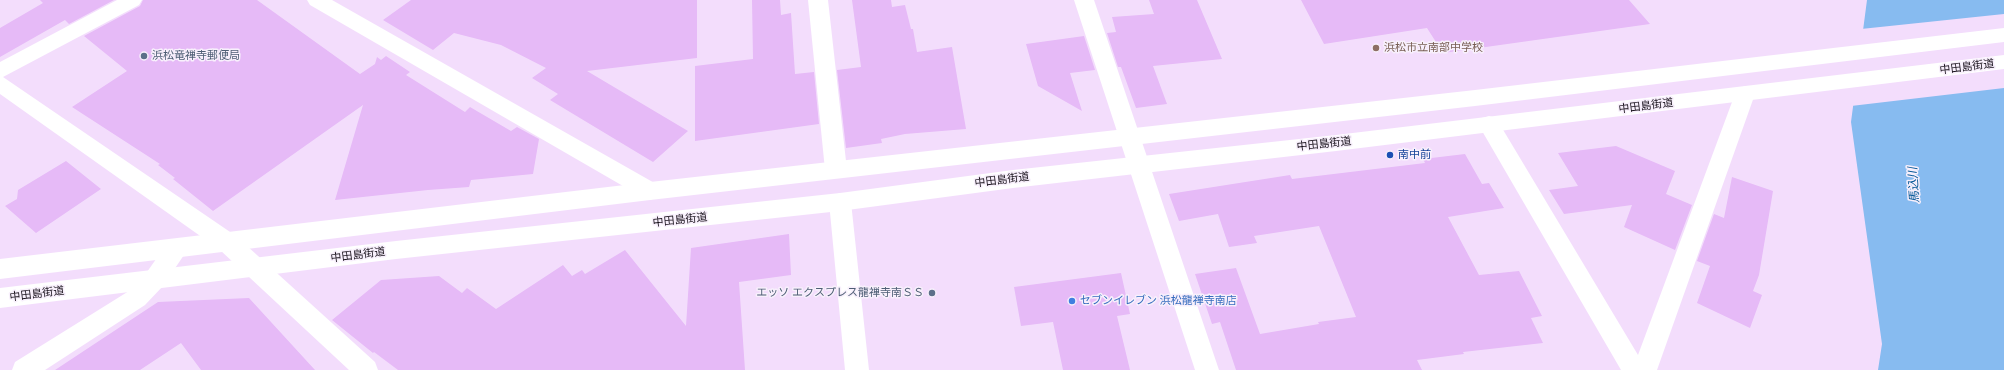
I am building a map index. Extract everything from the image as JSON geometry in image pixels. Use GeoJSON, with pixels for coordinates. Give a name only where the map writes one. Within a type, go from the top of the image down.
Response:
{"type":"FeatureCollection","features":[{"type":"Feature","properties":{"kind":"street"},"geometry":{"type":"LineString","coordinates":[[0,71],[132,0]]}},
{"type":"Feature","properties":{"kind":"street"},"geometry":{"type":"LineString","coordinates":[[818,0],[836,170]]}},
{"type":"Feature","properties":{"kind":"street"},"geometry":{"type":"LineString","coordinates":[[1084,0],[1207,370]]}},
{"type":"Feature","properties":{"kind":"street"},"geometry":{"type":"LineString","coordinates":[[323,1],[650,191]]}},
{"type":"Feature","properties":{"kind":"street"},"geometry":{"type":"LineString","coordinates":[[0,269],[228,243],[650,191],[1483,97],[1816,56],[2004,35]]}},
{"type":"Feature","properties":{"kind":"street","name":"中田島街道"},"geometry":{"type":"LineString","coordinates":[[0,298],[396,250],[840,202],[1014,179],[1745,94],[2004,62]]}},
{"type":"Feature","properties":{"kind":"street"},"geometry":{"type":"LineString","coordinates":[[0,84],[228,243],[257,268],[366,370]]}},
{"type":"Feature","properties":{"kind":"street"},"geometry":{"type":"LineString","coordinates":[[1645,370],[1745,94]]}},
{"type":"Feature","properties":{"kind":"street"},"geometry":{"type":"LineString","coordinates":[[1489,124],[1634,370]]}},
{"type":"Feature","properties":{"kind":"street"},"geometry":{"type":"LineString","coordinates":[[840,202],[857,370]]}},
{"type":"Feature","properties":{"kind":"street"},"geometry":{"type":"LineString","coordinates":[[24,370],[136,298],[155,279],[176,249]]}},
{"type":"Feature","properties":{"kind":"water","name":"馬込川"},"geometry":{"type":"Polygon","coordinates":[[[1867,0],[2004,0],[2004,370],[1878,370],[1882,344],[1851,122],[1867,0]]]}},
{"type":"Feature","properties":{"kind":"pier"},"geometry":{"type":"Polygon","coordinates":[[[2004,14],[2004,88],[1851,106],[1861,29],[2004,14]]]}},
{"type":"Feature","properties":{"kind":"building"},"geometry":{"type":"Polygon","coordinates":[[[40,0],[114,0],[69,24],[65,20],[0,57],[0,28],[43,3],[40,0]]]}},
{"type":"Feature","properties":{"kind":"building"},"geometry":{"type":"Polygon","coordinates":[[[143,0],[257,0],[360,74],[375,64],[377,57],[381,60],[386,56],[410,72],[406,75],[465,112],[470,107],[511,131],[517,127],[539,139],[533,174],[471,180],[469,187],[335,200],[363,105],[213,211],[173,179],[175,178],[158,165],[160,164],[72,107],[127,71],[84,36],[140,6],[143,0]]]}},
{"type":"Feature","properties":{"kind":"building"},"geometry":{"type":"Polygon","coordinates":[[[411,0],[697,0],[697,58],[587,71],[688,131],[653,162],[550,100],[558,94],[532,78],[546,68],[501,45],[454,33],[433,50],[383,20],[411,0]]]}},
{"type":"Feature","properties":{"kind":"building"},"geometry":{"type":"Polygon","coordinates":[[[752,0],[780,0],[781,15],[791,13],[795,74],[814,72],[819,124],[695,141],[695,66],[753,59],[752,0]]]}},
{"type":"Feature","properties":{"kind":"building"},"geometry":{"type":"Polygon","coordinates":[[[852,0],[891,0],[892,7],[905,5],[911,29],[913,29],[917,52],[952,47],[966,129],[905,134],[881,139],[882,143],[846,148],[837,70],[861,67],[852,0]]]}},
{"type":"Feature","properties":{"kind":"building"},"geometry":{"type":"Polygon","coordinates":[[[1149,0],[1197,0],[1222,59],[1153,66],[1167,104],[1136,108],[1121,67],[1118,67],[1107,33],[1116,32],[1112,17],[1154,14],[1149,0]]]}},
{"type":"Feature","properties":{"kind":"building"},"geometry":{"type":"Polygon","coordinates":[[[1301,0],[1629,0],[1650,24],[1443,53],[1427,28],[1324,44],[1301,0]]]}},
{"type":"Feature","properties":{"kind":"building"},"geometry":{"type":"Polygon","coordinates":[[[1084,36],[1095,70],[1070,73],[1082,111],[1038,86],[1026,44],[1084,36]]]}},
{"type":"Feature","properties":{"kind":"building"},"geometry":{"type":"Polygon","coordinates":[[[1616,146],[1675,171],[1666,194],[1692,205],[1675,250],[1624,227],[1632,205],[1564,214],[1549,190],[1578,186],[1558,153],[1616,146]]]}},
{"type":"Feature","properties":{"kind":"building"},"geometry":{"type":"Polygon","coordinates":[[[1465,154],[1482,184],[1489,183],[1504,208],[1448,217],[1479,275],[1519,271],[1542,316],[1531,318],[1543,343],[1463,352],[1464,354],[1417,360],[1422,370],[1236,370],[1220,322],[1212,324],[1195,274],[1236,268],[1260,334],[1319,324],[1318,322],[1356,317],[1319,226],[1254,236],[1257,243],[1229,247],[1218,214],[1179,221],[1169,194],[1290,175],[1292,179],[1425,163],[1423,159],[1465,154]]]}},
{"type":"Feature","properties":{"kind":"building"},"geometry":{"type":"Polygon","coordinates":[[[66,161],[101,189],[36,233],[5,206],[17,199],[18,190],[66,161]]]}},
{"type":"Feature","properties":{"kind":"building"},"geometry":{"type":"Polygon","coordinates":[[[1732,177],[1773,191],[1759,275],[1753,291],[1762,295],[1750,328],[1697,303],[1710,266],[1697,261],[1714,214],[1724,218],[1732,177]]]}},
{"type":"Feature","properties":{"kind":"building"},"geometry":{"type":"Polygon","coordinates":[[[789,234],[791,275],[739,282],[745,370],[398,370],[374,352],[373,353],[332,320],[381,280],[439,276],[462,293],[467,288],[496,309],[563,265],[572,276],[582,270],[585,274],[625,250],[686,326],[691,248],[789,234]]]}},
{"type":"Feature","properties":{"kind":"building"},"geometry":{"type":"Polygon","coordinates":[[[1121,273],[1130,314],[1117,316],[1130,370],[1063,370],[1053,322],[1021,326],[1014,287],[1121,273]]]}},
{"type":"Feature","properties":{"kind":"building"},"geometry":{"type":"Polygon","coordinates":[[[249,298],[315,370],[201,370],[181,343],[140,370],[55,370],[158,302],[249,298]]]}},
{"type":"Feature","properties":{"kind":"place","name":"浜松市立南部中学校"},"geometry":{"type":"Point","coordinates":[1376,48]}},
{"type":"Feature","properties":{"kind":"place","name":"浜松竜禅寺郵便局"},"geometry":{"type":"Point","coordinates":[144,56]}},
{"type":"Feature","properties":{"kind":"place","name":"南中前"},"geometry":{"type":"Point","coordinates":[1390,155]}},
{"type":"Feature","properties":{"kind":"place","name":"エッソ エクスプレス龍禅寺南ＳＳ"},"geometry":{"type":"Point","coordinates":[932,293]}},
{"type":"Feature","properties":{"kind":"place","name":"セブンイレブン 浜松龍禅寺南店"},"geometry":{"type":"Point","coordinates":[1072,301]}}]}
